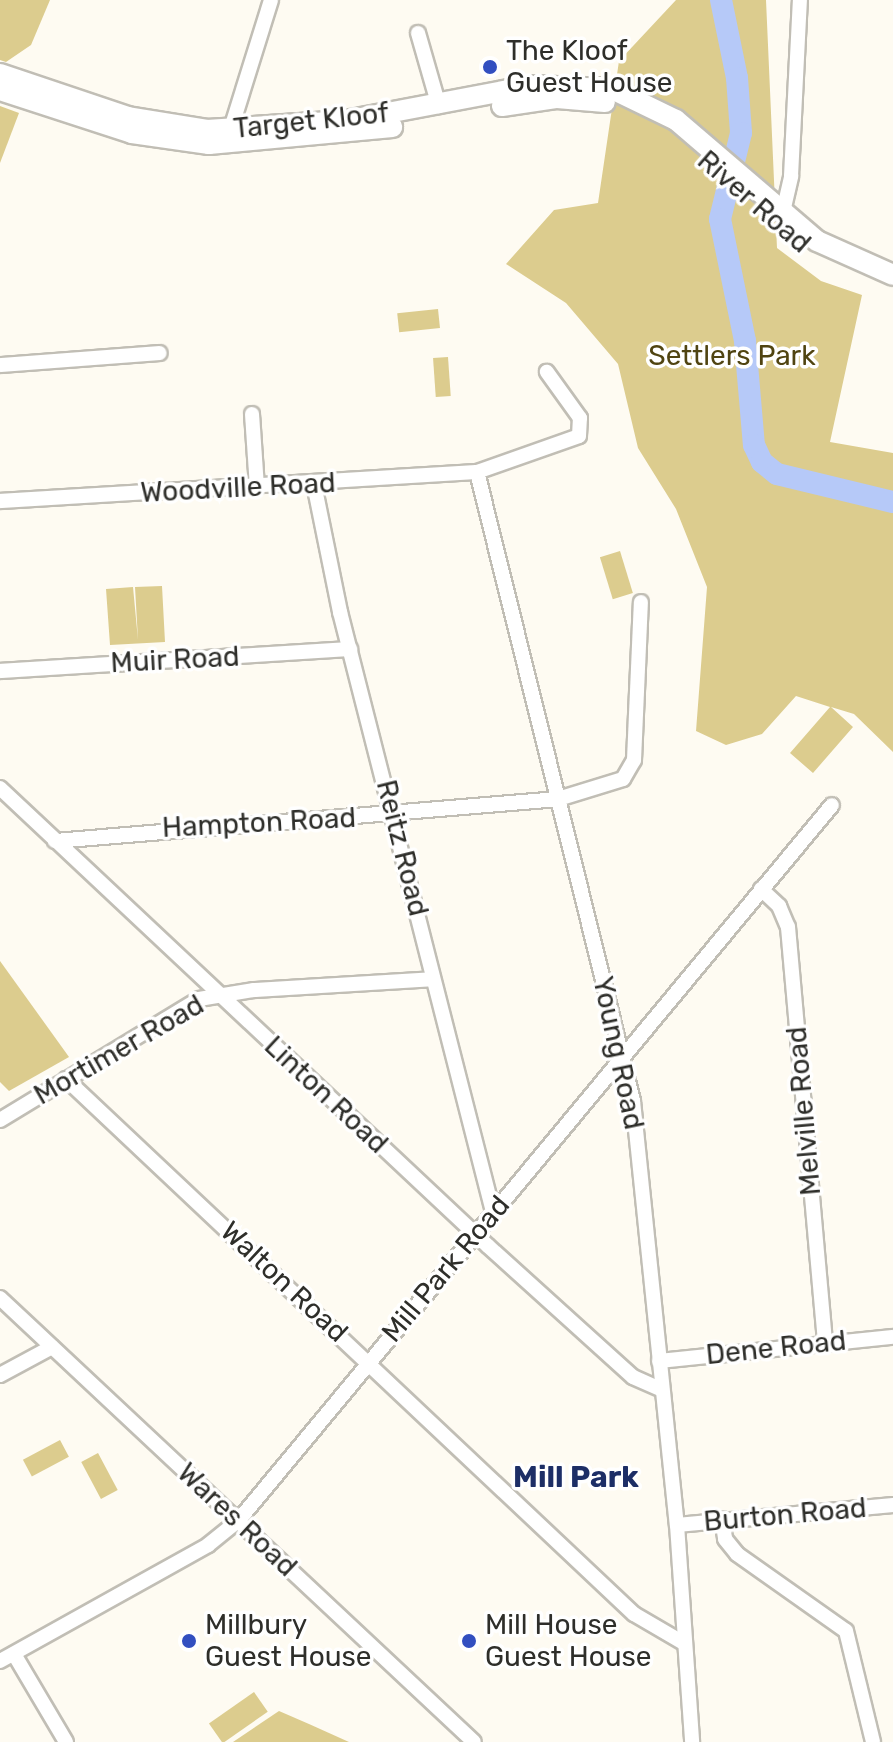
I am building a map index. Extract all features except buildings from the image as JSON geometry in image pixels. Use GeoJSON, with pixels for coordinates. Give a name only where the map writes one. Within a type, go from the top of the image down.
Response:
{"type":"FeatureCollection","features":[{"type":"Feature","properties":{"kind":"main road","name":"Target Kloof"},"geometry":{"type":"LineString","coordinates":[[0,74],[43,97],[132,133],[229,137],[354,134],[523,101],[624,99]]}},
{"type":"Feature","properties":{"kind":"main road","name":"Target Kloof"},"geometry":{"type":"LineString","coordinates":[[229,137],[439,106],[530,86],[578,84],[624,99]]}},
{"type":"Feature","properties":{"kind":"main road","name":"Target Kloof"},"geometry":{"type":"LineString","coordinates":[[0,90],[43,97]]}},
{"type":"Feature","properties":{"kind":"main road","name":"River Road"},"geometry":{"type":"LineString","coordinates":[[624,99],[834,252],[893,275]]}},
{"type":"Feature","properties":{"kind":"main road","name":"River Road"},"geometry":{"type":"LineString","coordinates":[[778,213],[833,266],[893,287]]}},
{"type":"Feature","properties":{"kind":"street"},"geometry":{"type":"LineString","coordinates":[[229,137],[271,0]]}},
{"type":"Feature","properties":{"kind":"street"},"geometry":{"type":"LineString","coordinates":[[778,213],[791,176],[800,0]]}},
{"type":"Feature","properties":{"kind":"street"},"geometry":{"type":"LineString","coordinates":[[418,33],[439,106]]}},
{"type":"Feature","properties":{"kind":"street"},"geometry":{"type":"LineString","coordinates":[[0,365],[160,353]]}},
{"type":"Feature","properties":{"kind":"street","name":"Woodville Road"},"geometry":{"type":"LineString","coordinates":[[0,501],[477,472],[579,436],[580,418],[547,372]]}},
{"type":"Feature","properties":{"kind":"street"},"geometry":{"type":"LineString","coordinates":[[252,414],[257,487]]}},
{"type":"Feature","properties":{"kind":"street","name":"Young Road"},"geometry":{"type":"LineString","coordinates":[[477,472],[633,1101],[660,1389],[677,1525],[682,1642],[692,1742]]}},
{"type":"Feature","properties":{"kind":"street","name":"Reitz Road"},"geometry":{"type":"LineString","coordinates":[[314,484],[350,649],[395,815],[433,979],[493,1212]]}},
{"type":"Feature","properties":{"kind":"street","name":"Hampton Road"},"geometry":{"type":"LineString","coordinates":[[55,841],[87,834],[395,815],[558,799],[623,779],[633,767],[641,602]]}},
{"type":"Feature","properties":{"kind":"street","name":"Muir Road"},"geometry":{"type":"LineString","coordinates":[[0,671],[350,649]]}},
{"type":"Feature","properties":{"kind":"street","name":"Linton Road"},"geometry":{"type":"LineString","coordinates":[[0,788],[621,1367],[660,1389]]}},
{"type":"Feature","properties":{"kind":"street","name":"Mill Park Road"},"geometry":{"type":"LineString","coordinates":[[0,1661],[208,1545],[238,1521],[832,805]]}},
{"type":"Feature","properties":{"kind":"street","name":"Melville Road"},"geometry":{"type":"LineString","coordinates":[[761,889],[779,906],[788,927],[825,1343]]}},
{"type":"Feature","properties":{"kind":"street","name":"Mortimer Road"},"geometry":{"type":"LineString","coordinates":[[0,1120],[183,1008],[218,994],[433,979]]}},
{"type":"Feature","properties":{"kind":"street","name":"Walton Road"},"geometry":{"type":"LineString","coordinates":[[66,1079],[369,1361],[634,1614],[682,1642]]}},
{"type":"Feature","properties":{"kind":"street","name":"Wares Road"},"geometry":{"type":"LineString","coordinates":[[0,1298],[474,1742]]}},
{"type":"Feature","properties":{"kind":"street","name":"Dene Road"},"geometry":{"type":"LineString","coordinates":[[659,1361],[893,1337]]}},
{"type":"Feature","properties":{"kind":"street"},"geometry":{"type":"LineString","coordinates":[[0,1375],[52,1347]]}},
{"type":"Feature","properties":{"kind":"street","name":"Burton Road"},"geometry":{"type":"LineString","coordinates":[[677,1525],[893,1505]]}},
{"type":"Feature","properties":{"kind":"street"},"geometry":{"type":"LineString","coordinates":[[722,1519],[725,1539],[737,1554],[846,1631],[873,1742]]}},
{"type":"Feature","properties":{"kind":"street"},"geometry":{"type":"LineString","coordinates":[[14,1654],[66,1742]]}},
{"type":"Feature","properties":{"kind":"green space"},"geometry":{"type":"Polygon","coordinates":[[[0,0],[50,0],[31,45],[6,62],[0,60],[0,0]]]}},
{"type":"Feature","properties":{"kind":"green space","name":"Settlers Park"},"geometry":{"type":"Polygon","coordinates":[[[676,0],[766,0],[777,248],[821,281],[862,295],[830,442],[893,453],[893,752],[854,714],[831,707],[853,727],[813,773],[790,753],[830,707],[796,696],[762,734],[726,745],[696,731],[707,587],[676,509],[638,448],[618,364],[566,303],[506,264],[554,210],[598,203],[619,61],[676,0]]]}},
{"type":"Feature","properties":{"kind":"green space"},"geometry":{"type":"Polygon","coordinates":[[[0,106],[19,113],[0,163],[0,106]]]}},
{"type":"Feature","properties":{"kind":"green space"},"geometry":{"type":"Polygon","coordinates":[[[438,309],[440,328],[399,332],[397,313],[438,309]]]}},
{"type":"Feature","properties":{"kind":"green space"},"geometry":{"type":"Polygon","coordinates":[[[448,357],[451,396],[436,397],[433,358],[448,357]]]}},
{"type":"Feature","properties":{"kind":"green space"},"geometry":{"type":"Polygon","coordinates":[[[620,551],[633,593],[613,599],[600,557],[620,551]]]}},
{"type":"Feature","properties":{"kind":"green space"},"geometry":{"type":"Polygon","coordinates":[[[162,586],[165,642],[110,645],[106,589],[133,587],[138,640],[135,587],[162,586]]]}},
{"type":"Feature","properties":{"kind":"green space"},"geometry":{"type":"Polygon","coordinates":[[[0,961],[69,1057],[9,1091],[0,1082],[0,961]]]}},
{"type":"Feature","properties":{"kind":"green space"},"geometry":{"type":"Polygon","coordinates":[[[60,1440],[69,1457],[32,1476],[23,1460],[60,1440]]]}},
{"type":"Feature","properties":{"kind":"green space"},"geometry":{"type":"Polygon","coordinates":[[[98,1453],[118,1490],[101,1499],[81,1462],[98,1453]]]}},
{"type":"Feature","properties":{"kind":"green space"},"geometry":{"type":"Polygon","coordinates":[[[254,1692],[268,1712],[224,1742],[209,1724],[254,1692]]]}},
{"type":"Feature","properties":{"kind":"green space"},"geometry":{"type":"Polygon","coordinates":[[[279,1711],[309,1724],[349,1742],[233,1742],[279,1711]]]}},
{"type":"Feature","properties":{"kind":"waterway"},"geometry":{"type":"LineString","coordinates":[[721,0],[737,78],[741,133],[720,219],[745,341],[754,445],[762,462],[777,474],[893,502]]}},
{"type":"Feature","properties":{"kind":"place","name":"The Kloof Guest House"},"geometry":{"type":"Point","coordinates":[490,67]}},
{"type":"Feature","properties":{"kind":"place","name":"Millbury Guest House"},"geometry":{"type":"Point","coordinates":[189,1641]}},
{"type":"Feature","properties":{"kind":"place","name":"Mill House Guest House"},"geometry":{"type":"Point","coordinates":[469,1641]}},
{"type":"Feature","properties":{"kind":"district","name":"Mill Park"},"geometry":{"type":"Point","coordinates":[576,1477]}}]}
